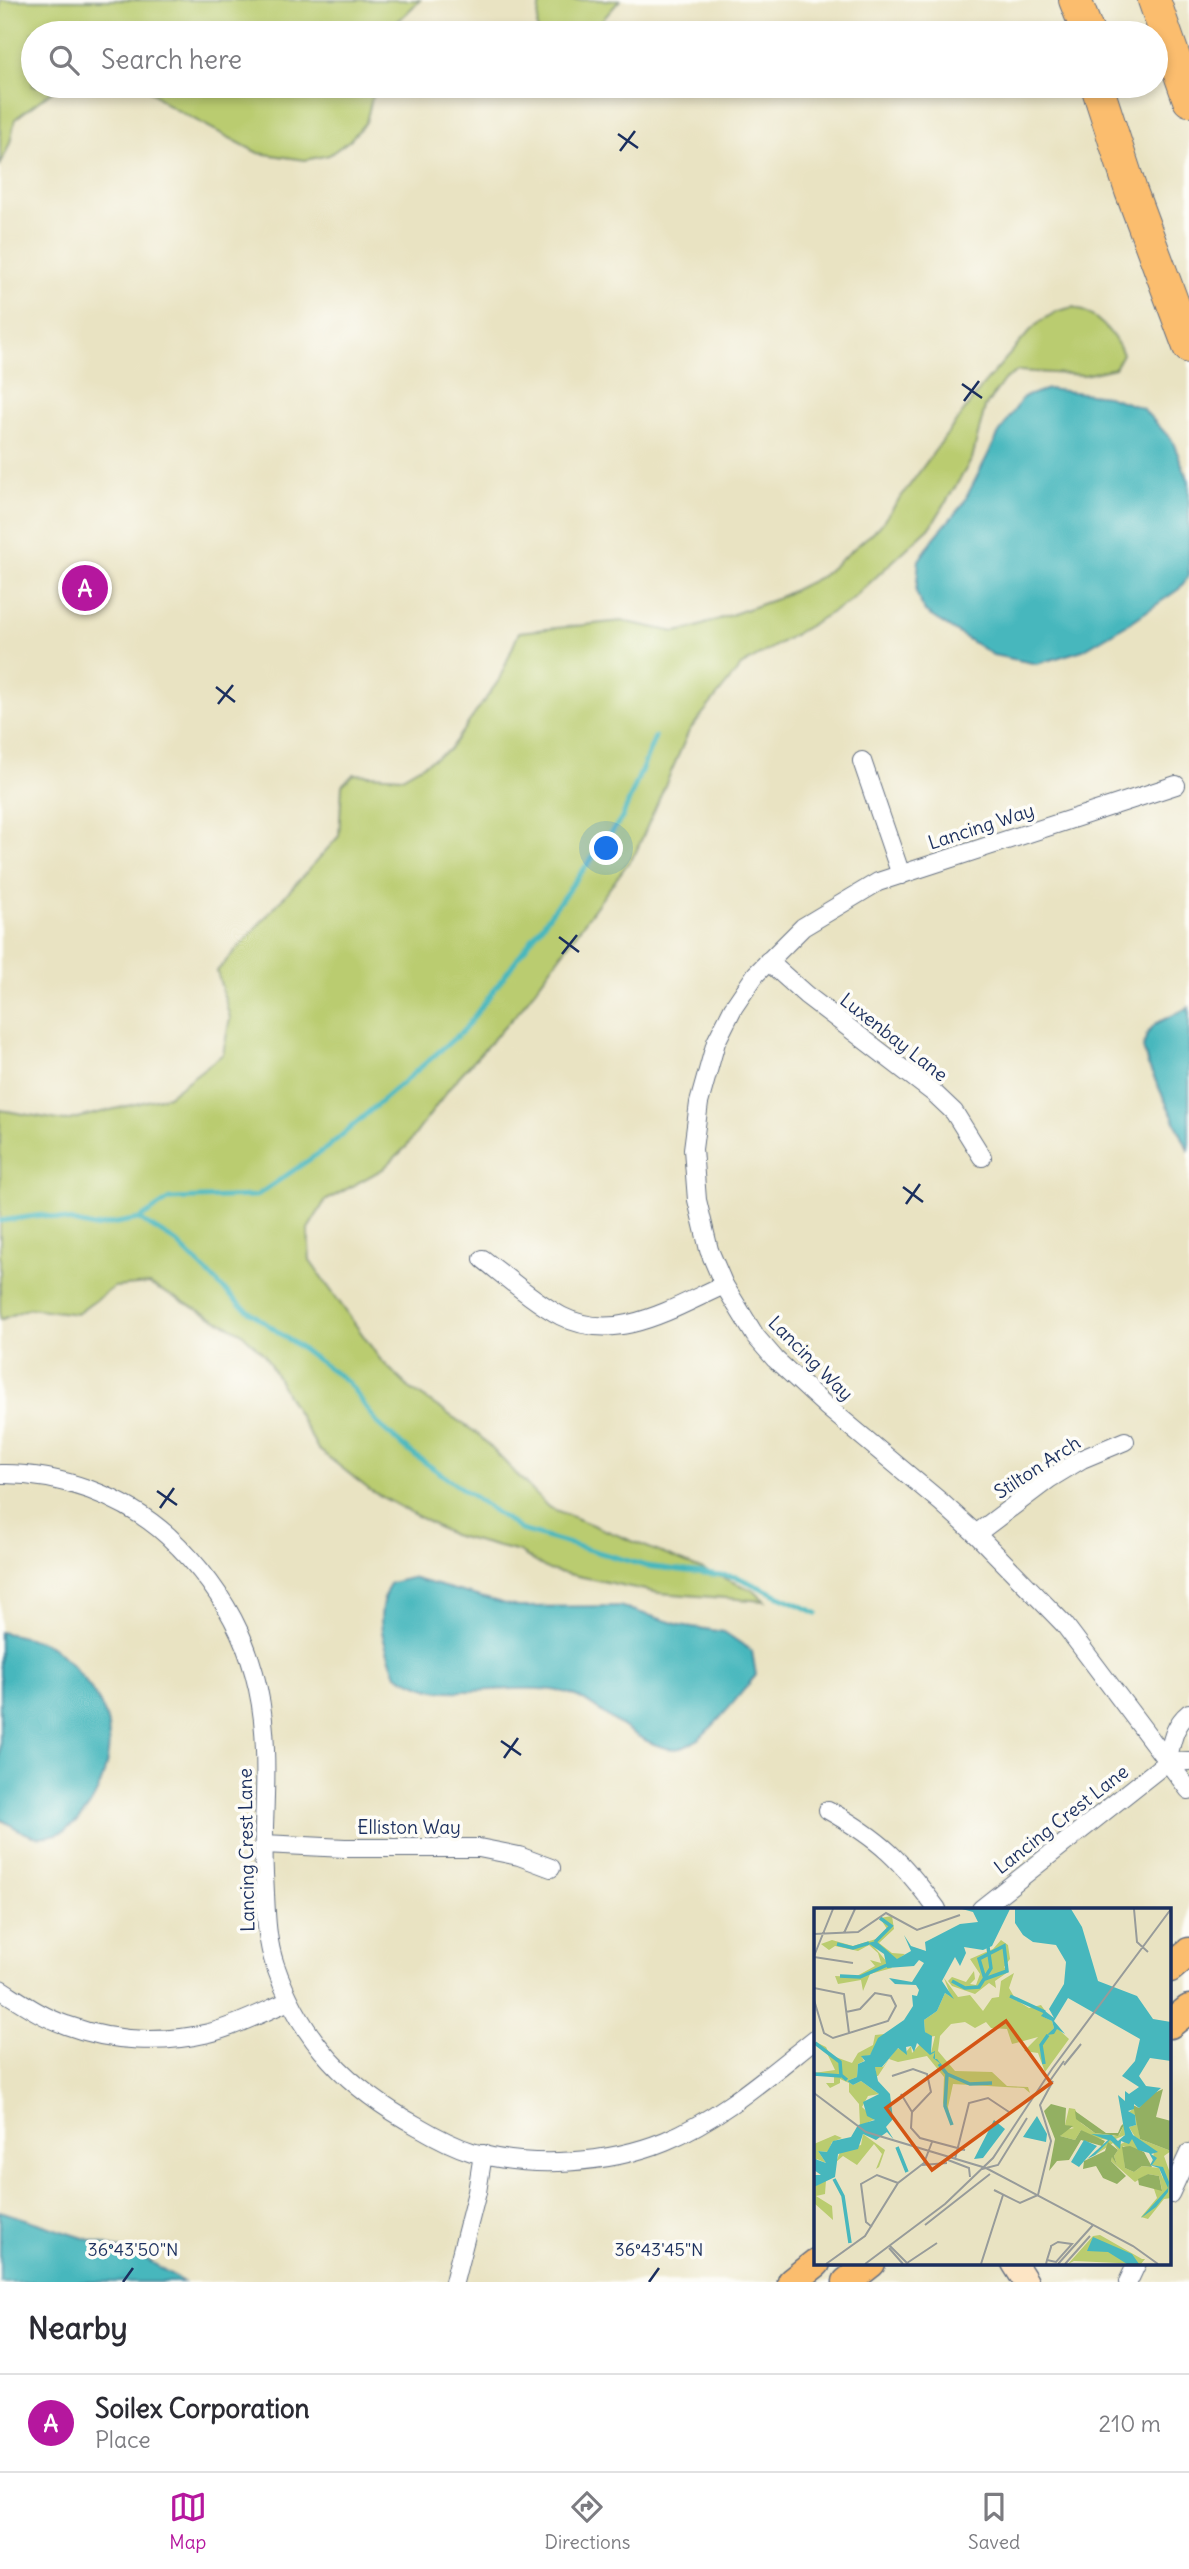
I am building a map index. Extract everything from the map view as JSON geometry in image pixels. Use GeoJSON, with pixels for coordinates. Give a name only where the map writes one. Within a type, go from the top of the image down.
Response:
{"type":"FeatureCollection","features":[{"type":"Feature","properties":{"kind":"highway"},"geometry":{"type":"LineString","coordinates":[[1068,0],[1075,21]]}},
{"type":"Feature","properties":{"kind":"highway"},"geometry":{"type":"LineString","coordinates":[[1075,0],[1083,21]]}},
{"type":"Feature","properties":{"kind":"highway"},"geometry":{"type":"LineString","coordinates":[[1154,0],[1161,21]]}},
{"type":"Feature","properties":{"kind":"highway"},"geometry":{"type":"LineString","coordinates":[[1168,40],[1189,100]]}},
{"type":"Feature","properties":{"kind":"highway"},"geometry":{"type":"LineString","coordinates":[[1102,98],[1138,187],[1189,290]]}},
{"type":"Feature","properties":{"kind":"highway"},"geometry":{"type":"LineString","coordinates":[[1112,98],[1189,347]]}},
{"type":"Feature","properties":{"kind":"main road"},"geometry":{"type":"LineString","coordinates":[[1172,1966],[1189,1952]]}},
{"type":"Feature","properties":{"kind":"main road"},"geometry":{"type":"LineString","coordinates":[[1172,2022],[1189,2009]]}},
{"type":"Feature","properties":{"kind":"main road"},"geometry":{"type":"LineString","coordinates":[[792,2282],[815,2264]]}},
{"type":"Feature","properties":{"kind":"main road"},"geometry":{"type":"LineString","coordinates":[[847,2282],[869,2264]]}},
{"type":"Feature","properties":{"kind":"street"},"geometry":{"type":"LineString","coordinates":[[862,761],[901,874]]}},
{"type":"Feature","properties":{"kind":"street","name":"Lancing Way"},"geometry":{"type":"LineString","coordinates":[[1176,785],[878,882],[803,927],[768,961],[733,1008],[716,1042],[704,1084],[693,1149],[697,1200],[709,1250],[724,1285],[756,1337],[775,1359],[826,1406],[976,1534],[1064,1624],[1189,1790]]}},
{"type":"Feature","properties":{"kind":"street","name":"Luxenbay Lane"},"geometry":{"type":"LineString","coordinates":[[768,961],[806,995],[934,1093],[954,1112],[982,1157]]}},
{"type":"Feature","properties":{"kind":"street"},"geometry":{"type":"LineString","coordinates":[[483,1259],[562,1317],[589,1325],[622,1327],[645,1320],[724,1285]]}},
{"type":"Feature","properties":{"kind":"street","name":"Stilton Arch"},"geometry":{"type":"LineString","coordinates":[[976,1534],[1049,1479],[1082,1459],[1125,1441]]}},
{"type":"Feature","properties":{"kind":"street","name":"Lancing Crest Lane"},"geometry":{"type":"LineString","coordinates":[[0,1474],[49,1478],[83,1487],[135,1511],[161,1530],[193,1560],[222,1598],[241,1634],[254,1669],[261,1702],[265,1748],[264,1844],[268,1937],[289,2001],[302,2025],[326,2056],[356,2087],[394,2114],[451,2145],[483,2154],[552,2162],[591,2160],[663,2142],[714,2115],[814,2040]]}},
{"type":"Feature","properties":{"kind":"street"},"geometry":{"type":"LineString","coordinates":[[1189,1713],[1179,1721],[1174,1730],[1167,1762],[1189,1761]]}},
{"type":"Feature","properties":{"kind":"street","name":"Lancing Crest Lane"},"geometry":{"type":"LineString","coordinates":[[982,1908],[1167,1762]]}},
{"type":"Feature","properties":{"kind":"street"},"geometry":{"type":"LineString","coordinates":[[828,1810],[865,1831],[896,1857],[936,1908]]}},
{"type":"Feature","properties":{"kind":"street","name":"Elliston Way"},"geometry":{"type":"LineString","coordinates":[[264,1844],[345,1848],[479,1848],[519,1856],[551,1868]]}},
{"type":"Feature","properties":{"kind":"street"},"geometry":{"type":"LineString","coordinates":[[0,1989],[67,2026],[120,2038],[155,2041],[211,2032],[289,2001]]}},
{"type":"Feature","properties":{"kind":"street"},"geometry":{"type":"LineString","coordinates":[[1172,2190],[1189,2153]]}},
{"type":"Feature","properties":{"kind":"street"},"geometry":{"type":"LineString","coordinates":[[454,2282],[477,2192],[483,2154]]}},
{"type":"Feature","properties":{"kind":"street"},"geometry":{"type":"LineString","coordinates":[[1015,2264],[1026,2282]]}},
{"type":"Feature","properties":{"kind":"street"},"geometry":{"type":"LineString","coordinates":[[1128,2282],[1137,2264]]}},
{"type":"Feature","properties":{"kind":"green space"},"geometry":{"type":"Polygon","coordinates":[[[0,0],[420,0],[398,21],[21,21],[21,98],[43,98],[15,119],[10,143],[0,166],[0,0]]]}},
{"type":"Feature","properties":{"kind":"green space"},"geometry":{"type":"Polygon","coordinates":[[[540,0],[620,0],[602,21],[538,21],[540,0]]]}},
{"type":"Feature","properties":{"kind":"green space"},"geometry":{"type":"Polygon","coordinates":[[[159,98],[372,98],[366,122],[350,140],[329,155],[305,160],[258,153],[159,98]]]}},
{"type":"Feature","properties":{"kind":"green space"},"geometry":{"type":"Polygon","coordinates":[[[1073,307],[1097,319],[1114,338],[1123,354],[1115,368],[1084,375],[1018,371],[1004,380],[985,407],[972,459],[932,525],[849,602],[741,666],[689,731],[636,852],[520,1010],[454,1082],[406,1147],[383,1169],[325,1201],[308,1229],[310,1261],[380,1359],[408,1387],[478,1434],[548,1507],[753,1590],[765,1601],[659,1593],[549,1570],[519,1552],[452,1535],[371,1491],[318,1449],[264,1354],[241,1332],[149,1284],[114,1287],[77,1314],[29,1308],[0,1320],[0,1110],[65,1121],[168,1096],[223,1054],[230,1018],[217,971],[339,836],[342,785],[354,774],[402,777],[449,750],[499,680],[519,632],[622,621],[675,632],[691,629],[776,599],[822,576],[879,527],[983,385],[1030,331],[1058,311],[1073,307]]]}},
{"type":"Feature","properties":{"kind":"water"},"geometry":{"type":"Polygon","coordinates":[[[1048,389],[1107,396],[1142,408],[1172,440],[1189,481],[1189,576],[1179,589],[1083,650],[1037,664],[993,655],[925,612],[916,592],[919,560],[963,504],[998,435],[1023,397],[1048,389]]]}},
{"type":"Feature","properties":{"kind":"water"},"geometry":{"type":"Polygon","coordinates":[[[1189,1007],[1189,1151],[1148,1065],[1143,1048],[1147,1034],[1155,1024],[1189,1007]]]}},
{"type":"Feature","properties":{"kind":"water"},"geometry":{"type":"Polygon","coordinates":[[[411,1578],[517,1607],[619,1606],[680,1625],[724,1632],[752,1651],[756,1675],[703,1735],[684,1747],[672,1749],[645,1740],[580,1698],[565,1692],[530,1689],[431,1689],[396,1675],[382,1629],[382,1607],[390,1583],[411,1578]]]}},
{"type":"Feature","properties":{"kind":"water"},"geometry":{"type":"Polygon","coordinates":[[[0,1632],[52,1647],[75,1668],[105,1714],[109,1732],[108,1752],[104,1774],[96,1794],[85,1812],[71,1826],[54,1835],[30,1835],[0,1819],[0,1632]]]}},
{"type":"Feature","properties":{"kind":"water"},"geometry":{"type":"Polygon","coordinates":[[[0,2211],[143,2257],[183,2282],[0,2282],[0,2211]]]}},
{"type":"Feature","properties":{"kind":"waterway"},"geometry":{"type":"LineString","coordinates":[[139,1219],[170,1199],[256,1196],[328,1147],[464,1030],[622,818],[655,737]]}},
{"type":"Feature","properties":{"kind":"waterway"},"geometry":{"type":"LineString","coordinates":[[0,1221],[42,1215],[94,1227],[139,1219],[176,1242],[239,1304],[348,1382],[377,1423],[410,1452],[521,1530],[646,1566],[737,1577],[817,1613]]}},
{"type":"Feature","properties":{"kind":"place","name":"Soilex Corporation"},"geometry":{"type":"Point","coordinates":[85,588]}}]}
